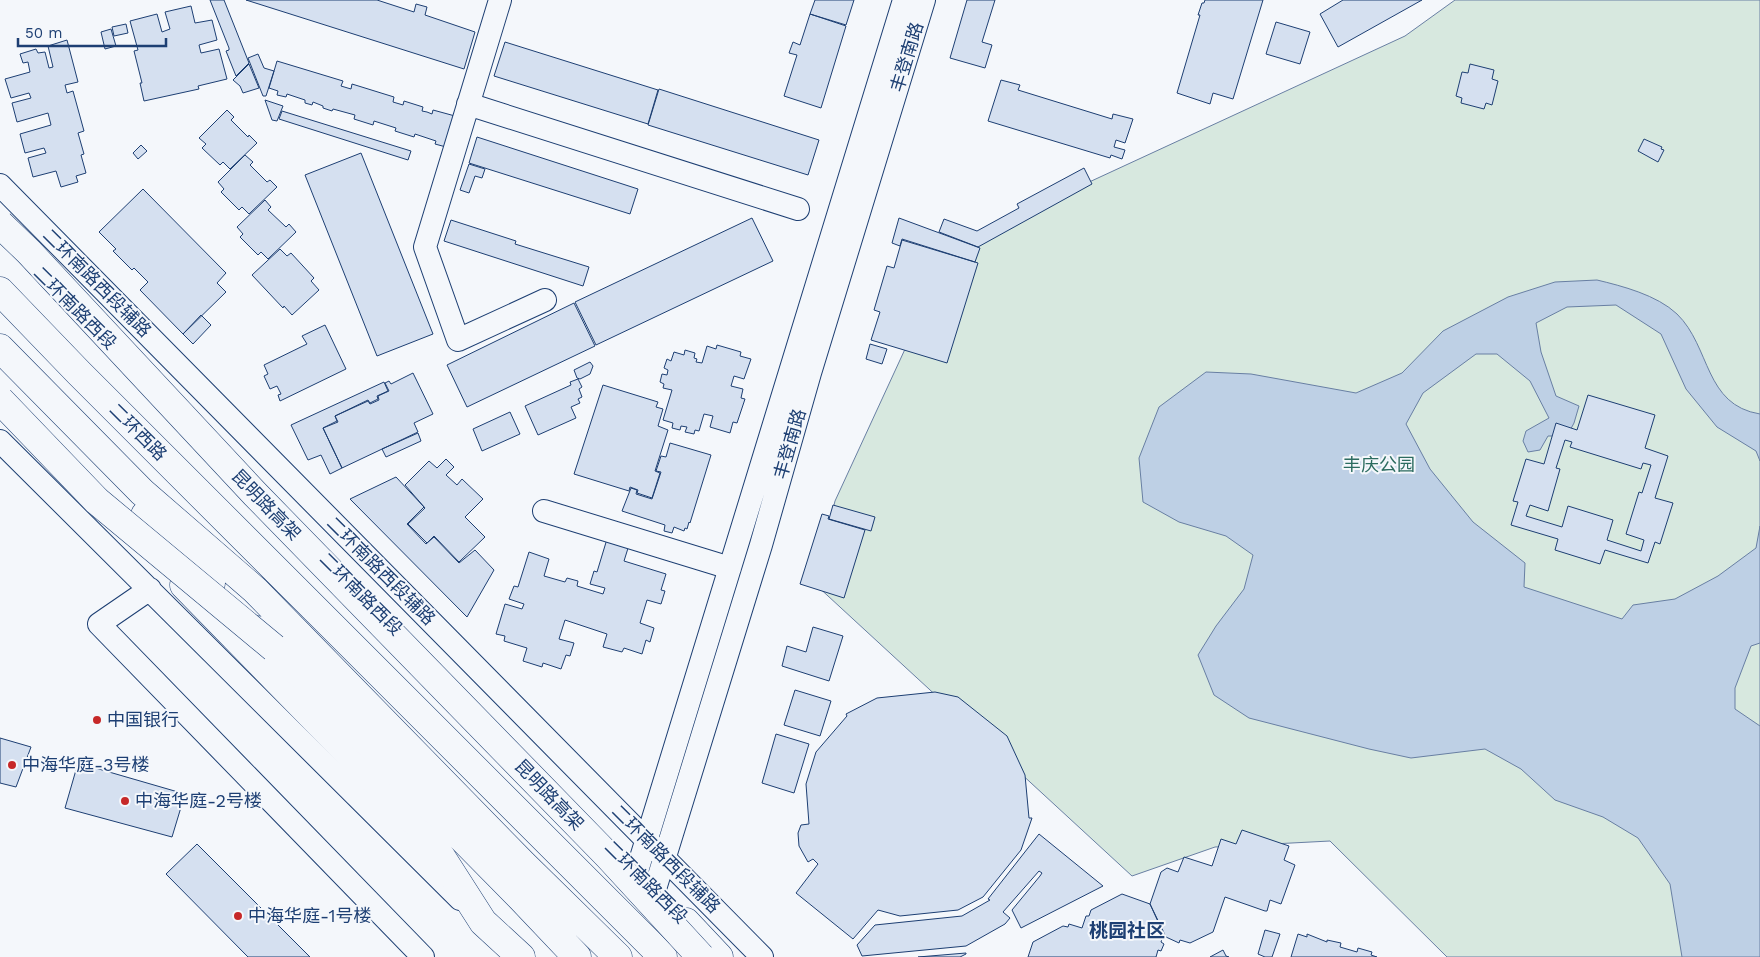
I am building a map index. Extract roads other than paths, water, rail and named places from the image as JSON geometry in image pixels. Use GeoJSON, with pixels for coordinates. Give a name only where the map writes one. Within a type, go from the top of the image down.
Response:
{"type":"FeatureCollection","features":[{"type":"Feature","properties":{"kind":"main road","name":"昆明路高架"},"geometry":{"type":"LineString","coordinates":[[0,224],[29,252],[255,494],[609,857],[701,957]]}},
{"type":"Feature","properties":{"kind":"main road","name":"二环南路西段"},"geometry":{"type":"LineString","coordinates":[[0,235],[646,880],[719,957]]}},
{"type":"Feature","properties":{"kind":"main road","name":"二环西路"},"geometry":{"type":"LineString","coordinates":[[0,291],[86,380],[663,957]]}},
{"type":"Feature","properties":{"kind":"main road"},"geometry":{"type":"LineString","coordinates":[[0,348],[142,492],[255,590],[523,864],[618,957]]}},
{"type":"Feature","properties":{"kind":"main road"},"geometry":{"type":"LineString","coordinates":[[0,365],[577,957]]}},
{"type":"Feature","properties":{"kind":"main road"},"geometry":{"type":"LineString","coordinates":[[0,393],[128,523],[205,607],[426,833],[483,922],[521,957]]}},
{"type":"Feature","properties":{"kind":"main road"},"geometry":{"type":"LineString","coordinates":[[0,400],[97,501],[274,648]]}},
{"type":"Feature","properties":{"kind":"street"},"geometry":{"type":"LineString","coordinates":[[500,0],[425,247],[458,340],[545,300]]}},
{"type":"Feature","properties":{"kind":"street","name":"丰登南路"},"geometry":{"type":"LineString","coordinates":[[646,880],[647,840],[904,0]]}},
{"type":"Feature","properties":{"kind":"street","name":"丰登南路"},"geometry":{"type":"LineString","coordinates":[[646,880],[664,857],[761,545],[810,373],[924,0]]}},
{"type":"Feature","properties":{"kind":"street"},"geometry":{"type":"LineString","coordinates":[[468,104],[798,209]]}},
{"type":"Feature","properties":{"kind":"street","name":"二环南路西段辅路"},"geometry":{"type":"LineString","coordinates":[[0,185],[762,957]]}},
{"type":"Feature","properties":{"kind":"street"},"geometry":{"type":"LineString","coordinates":[[0,441],[483,922]]}},
{"type":"Feature","properties":{"kind":"street"},"geometry":{"type":"LineString","coordinates":[[544,511],[730,568]]}},
{"type":"Feature","properties":{"kind":"street"},"geometry":{"type":"LineString","coordinates":[[150,589],[98,624],[423,957]]}},
{"type":"Feature","properties":{"kind":"water"},"geometry":{"type":"Polygon","coordinates":[[[1597,280],[1649,296],[1669,307],[1677,314],[1688,327],[1718,387],[1728,399],[1742,408],[1760,414],[1760,461],[1756,451],[1717,427],[1686,389],[1661,334],[1616,305],[1567,307],[1536,323],[1541,352],[1556,396],[1579,406],[1574,423],[1567,436],[1548,436],[1540,450],[1528,452],[1523,441],[1526,431],[1549,418],[1530,381],[1497,354],[1476,354],[1423,393],[1406,424],[1430,469],[1473,522],[1525,563],[1524,587],[1622,619],[1633,605],[1675,599],[1718,576],[1756,548],[1760,526],[1760,643],[1751,646],[1735,688],[1735,709],[1760,726],[1760,957],[1682,957],[1670,884],[1638,838],[1603,817],[1555,800],[1521,769],[1485,749],[1411,758],[1249,718],[1214,695],[1198,655],[1216,626],[1244,589],[1253,555],[1226,536],[1179,522],[1143,502],[1139,458],[1159,407],[1206,372],[1251,374],[1356,393],[1402,373],[1443,331],[1508,297],[1555,282],[1597,280]]]}},
{"type":"Feature","properties":{"kind":"place","name":"中国银行"},"geometry":{"type":"Point","coordinates":[97,720]}},
{"type":"Feature","properties":{"kind":"place","name":"中海华庭-3号楼"},"geometry":{"type":"Point","coordinates":[12,765]}},
{"type":"Feature","properties":{"kind":"place","name":"中海华庭-2号楼"},"geometry":{"type":"Point","coordinates":[125,801]}},
{"type":"Feature","properties":{"kind":"place","name":"中海华庭-1号楼"},"geometry":{"type":"Point","coordinates":[238,916]}},
{"type":"Feature","properties":{"kind":"district","name":"桃园社区"},"geometry":{"type":"Point","coordinates":[1127,930]}},
{"type":"Feature","properties":{"kind":"park label","name":"丰庆公园"},"geometry":{"type":"Point","coordinates":[1379,465]}}]}
